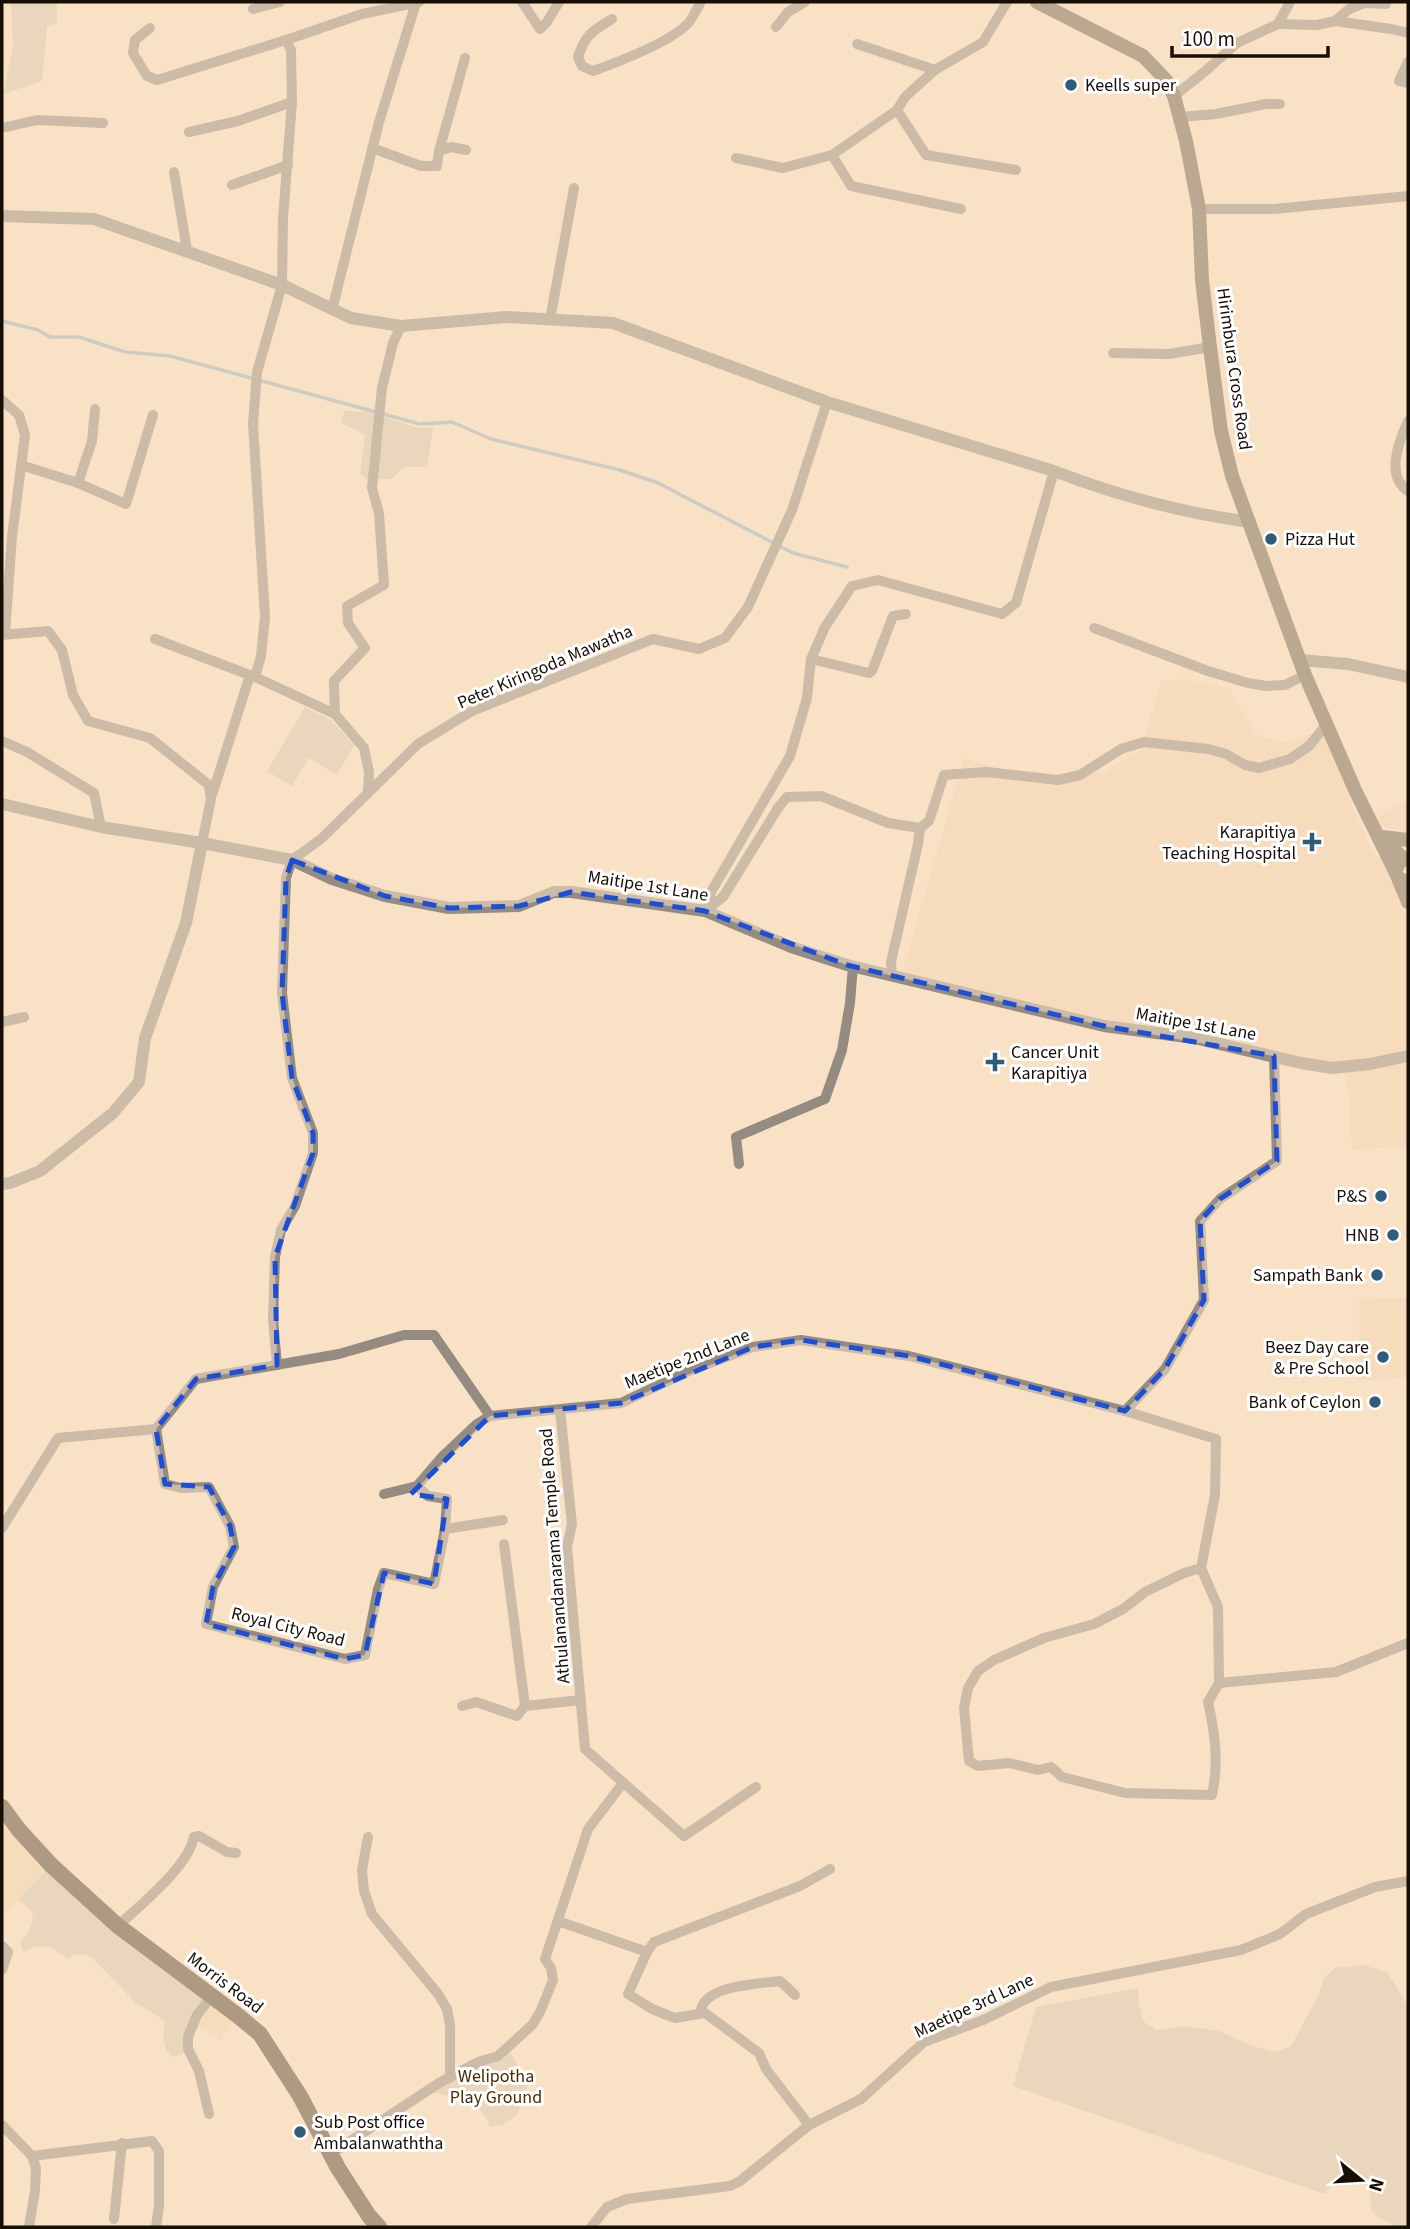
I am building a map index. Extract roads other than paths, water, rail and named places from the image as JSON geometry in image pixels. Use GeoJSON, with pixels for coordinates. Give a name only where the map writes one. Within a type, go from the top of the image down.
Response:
{"type":"FeatureCollection","features":[{"type":"Feature","properties":{"kind":"main road","name":"Hirimbura Cross Road"},"geometry":{"type":"LineString","coordinates":[[1037,2],[1143,56],[1166,80],[1174,96],[1199,209],[1202,280],[1210,347],[1221,431],[1232,476],[1305,675],[1378,834]]}},
{"type":"Feature","properties":{"kind":"main road"},"geometry":{"type":"LineString","coordinates":[[1378,834],[1388,839],[1408,840]]}},
{"type":"Feature","properties":{"kind":"main road"},"geometry":{"type":"LineString","coordinates":[[1378,834],[1404,867],[1408,902]]}},
{"type":"Feature","properties":{"kind":"main road","name":"Morris Road"},"geometry":{"type":"LineString","coordinates":[[2,1807],[51,1865],[118,1926],[260,2034],[300,2096],[369,2216],[379,2227]]}},
{"type":"Feature","properties":{"kind":"street"},"geometry":{"type":"LineString","coordinates":[[253,9],[280,2]]}},
{"type":"Feature","properties":{"kind":"street"},"geometry":{"type":"LineString","coordinates":[[150,28],[135,40],[133,53],[147,76],[158,80],[362,13],[417,2],[372,148],[332,310]]}},
{"type":"Feature","properties":{"kind":"street"},"geometry":{"type":"LineString","coordinates":[[522,2],[540,29],[559,2]]}},
{"type":"Feature","properties":{"kind":"street"},"geometry":{"type":"LineString","coordinates":[[612,19],[591,32],[582,43],[578,57],[582,65],[593,71],[617,63],[673,35],[689,22],[701,2]]}},
{"type":"Feature","properties":{"kind":"street"},"geometry":{"type":"LineString","coordinates":[[776,27],[788,12],[805,2]]}},
{"type":"Feature","properties":{"kind":"street"},"geometry":{"type":"LineString","coordinates":[[736,158],[783,168],[832,155],[897,110],[905,97],[935,69],[983,42],[1007,2]]}},
{"type":"Feature","properties":{"kind":"street"},"geometry":{"type":"LineString","coordinates":[[1278,24],[1290,2]]}},
{"type":"Feature","properties":{"kind":"street"},"geometry":{"type":"LineString","coordinates":[[1335,21],[1349,9],[1365,2],[1386,4]]}},
{"type":"Feature","properties":{"kind":"street"},"geometry":{"type":"LineString","coordinates":[[1174,96],[1237,43],[1278,24],[1317,25],[1335,21],[1408,33]]}},
{"type":"Feature","properties":{"kind":"street"},"geometry":{"type":"LineString","coordinates":[[2,1184],[40,1171],[113,1113],[139,1082],[145,1038],[186,923],[211,799],[261,656],[265,617],[253,424],[257,372],[282,285],[283,218],[292,102],[292,50],[286,40]]}},
{"type":"Feature","properties":{"kind":"street"},"geometry":{"type":"LineString","coordinates":[[857,44],[935,69]]}},
{"type":"Feature","properties":{"kind":"street"},"geometry":{"type":"LineString","coordinates":[[372,148],[421,166],[437,166],[465,58]]}},
{"type":"Feature","properties":{"kind":"street"},"geometry":{"type":"LineString","coordinates":[[1408,62],[1399,81],[1408,83]]}},
{"type":"Feature","properties":{"kind":"street"},"geometry":{"type":"LineString","coordinates":[[189,132],[238,121],[292,102]]}},
{"type":"Feature","properties":{"kind":"street"},"geometry":{"type":"LineString","coordinates":[[1180,117],[1280,104]]}},
{"type":"Feature","properties":{"kind":"street"},"geometry":{"type":"LineString","coordinates":[[897,110],[926,155],[1016,170]]}},
{"type":"Feature","properties":{"kind":"street"},"geometry":{"type":"LineString","coordinates":[[2,128],[37,120],[103,123]]}},
{"type":"Feature","properties":{"kind":"street"},"geometry":{"type":"LineString","coordinates":[[439,151],[451,147],[466,150]]}},
{"type":"Feature","properties":{"kind":"street"},"geometry":{"type":"LineString","coordinates":[[832,155],[851,186],[961,209]]}},
{"type":"Feature","properties":{"kind":"street"},"geometry":{"type":"LineString","coordinates":[[232,185],[288,165]]}},
{"type":"Feature","properties":{"kind":"street"},"geometry":{"type":"LineString","coordinates":[[174,172],[187,250]]}},
{"type":"Feature","properties":{"kind":"street"},"geometry":{"type":"LineString","coordinates":[[550,320],[574,188]]}},
{"type":"Feature","properties":{"kind":"street"},"geometry":{"type":"LineString","coordinates":[[1199,209],[1274,209],[1408,196]]}},
{"type":"Feature","properties":{"kind":"street"},"geometry":{"type":"LineString","coordinates":[[2,216],[94,219],[282,285],[351,318],[401,326],[506,317],[613,323],[827,402],[1083,482],[1208,516],[1250,522]]}},
{"type":"Feature","properties":{"kind":"street"},"geometry":{"type":"LineString","coordinates":[[335,714],[334,681],[365,648],[348,623],[347,606],[384,585],[379,513],[372,488],[382,388],[393,343],[401,326]]}},
{"type":"Feature","properties":{"kind":"street"},"geometry":{"type":"LineString","coordinates":[[1113,353],[1169,354],[1210,347]]}},
{"type":"Feature","properties":{"kind":"street"},"geometry":{"type":"LineString","coordinates":[[2,400],[19,415],[25,435],[3,634],[48,631],[62,650],[73,695],[88,721],[150,738],[209,785],[211,799]]}},
{"type":"Feature","properties":{"kind":"street","name":"Peter Kiringoda Mawatha"},"geometry":{"type":"LineString","coordinates":[[292,860],[321,839],[418,744],[472,711],[653,639],[699,649],[724,638],[748,607],[792,510],[827,402]]}},
{"type":"Feature","properties":{"kind":"street"},"geometry":{"type":"LineString","coordinates":[[78,483],[92,441],[95,409]]}},
{"type":"Feature","properties":{"kind":"street"},"geometry":{"type":"LineString","coordinates":[[21,465],[78,483],[127,504],[153,415]]}},
{"type":"Feature","properties":{"kind":"street"},"geometry":{"type":"LineString","coordinates":[[1408,421],[1399,439],[1395,473],[1402,487],[1408,491]]}},
{"type":"Feature","properties":{"kind":"street"},"geometry":{"type":"LineString","coordinates":[[705,911],[710,892],[790,756],[807,698],[811,659],[825,627],[852,586],[878,580],[1002,614],[1016,603],[1054,471]]}},
{"type":"Feature","properties":{"kind":"street"},"geometry":{"type":"LineString","coordinates":[[811,659],[869,673],[893,616],[906,614]]}},
{"type":"Feature","properties":{"kind":"street"},"geometry":{"type":"LineString","coordinates":[[1094,628],[1208,671],[1248,683],[1266,687],[1285,685],[1305,675]]}},
{"type":"Feature","properties":{"kind":"street"},"geometry":{"type":"LineString","coordinates":[[155,639],[252,676],[335,714],[364,748],[369,772],[368,793]]}},
{"type":"Feature","properties":{"kind":"street"},"geometry":{"type":"LineString","coordinates":[[1299,660],[1348,664],[1408,677]]}},
{"type":"Feature","properties":{"kind":"street"},"geometry":{"type":"LineString","coordinates":[[892,975],[891,962],[920,828],[929,821],[944,775],[986,772],[1058,780],[1080,775],[1121,749],[1144,742],[1208,749],[1259,768],[1290,759],[1309,746],[1326,725]]}},
{"type":"Feature","properties":{"kind":"street"},"geometry":{"type":"LineString","coordinates":[[2,741],[27,752],[94,793],[102,827]]}},
{"type":"Feature","properties":{"kind":"street"},"geometry":{"type":"LineString","coordinates":[[705,911],[723,897],[778,808],[788,797],[821,796],[888,823],[920,828]]}},
{"type":"Feature","properties":{"kind":"street","name":"Maitipe 1st Lane"},"geometry":{"type":"LineString","coordinates":[[2,804],[102,827],[292,860],[332,879],[385,896],[450,908],[519,906],[554,892],[571,892],[705,911],[791,947],[853,966],[1104,1026],[1194,1038],[1332,1068],[1408,1056]]}},
{"type":"Feature","properties":{"kind":"street"},"geometry":{"type":"LineString","coordinates":[[277,1365],[273,1320],[275,1257],[281,1230],[295,1206],[313,1153],[313,1133],[292,1078],[282,993],[286,878],[292,860]]}},
{"type":"Feature","properties":{"kind":"street"},"geometry":{"type":"LineString","coordinates":[[739,1164],[736,1137],[825,1099],[842,1050],[853,966]]}},
{"type":"Feature","properties":{"kind":"street"},"geometry":{"type":"LineString","coordinates":[[2,1022],[24,1017]]}},
{"type":"Feature","properties":{"kind":"street"},"geometry":{"type":"LineString","coordinates":[[1125,1411],[1166,1369],[1204,1300],[1200,1221],[1220,1199],[1277,1161],[1273,1056]]}},
{"type":"Feature","properties":{"kind":"street"},"geometry":{"type":"LineString","coordinates":[[2,1528],[58,1438],[156,1429],[196,1379],[339,1354],[404,1335],[434,1335],[490,1416],[477,1424],[442,1457],[417,1486],[384,1494]]}},
{"type":"Feature","properties":{"kind":"street","name":"Maetipe 2nd Lane"},"geometry":{"type":"LineString","coordinates":[[490,1416],[621,1403],[691,1370],[752,1347],[801,1340],[909,1356],[1125,1411],[1216,1439],[1215,1495],[1201,1568]]}},
{"type":"Feature","properties":{"kind":"street"},"geometry":{"type":"LineString","coordinates":[[558,1410],[563,1489]]}},
{"type":"Feature","properties":{"kind":"street","name":"Athulanandanarama Temple Road"},"geometry":{"type":"LineString","coordinates":[[558,1410],[572,1524],[567,1547],[585,1749],[684,1836],[756,1787]]}},
{"type":"Feature","properties":{"kind":"street","name":"Royal City Road"},"geometry":{"type":"LineString","coordinates":[[156,1429],[165,1483],[181,1488],[209,1487],[230,1526],[234,1547],[213,1587],[206,1624],[345,1659],[365,1655],[384,1573],[434,1584],[444,1529]]}},
{"type":"Feature","properties":{"kind":"street"},"geometry":{"type":"LineString","coordinates":[[417,1486],[428,1496],[447,1499],[444,1529],[503,1520]]}},
{"type":"Feature","properties":{"kind":"street"},"geometry":{"type":"LineString","coordinates":[[504,1544],[525,1706]]}},
{"type":"Feature","properties":{"kind":"street"},"geometry":{"type":"LineString","coordinates":[[1201,1568],[1218,1607],[1219,1684],[1208,1702],[1214,1732],[1217,1775],[1212,1795],[1125,1793],[1062,1777],[1051,1767],[1038,1770],[1009,1763],[978,1766],[969,1760],[964,1708],[968,1688],[978,1671],[994,1660],[1044,1638],[1094,1624],[1123,1609],[1145,1592],[1184,1573],[1201,1568]]}},
{"type":"Feature","properties":{"kind":"street"},"geometry":{"type":"LineString","coordinates":[[1219,1684],[1336,1672],[1408,1643]]}},
{"type":"Feature","properties":{"kind":"street","name":"Athulanandanarama Temple Road"},"geometry":{"type":"LineString","coordinates":[[463,1706],[476,1702],[517,1716],[525,1706],[581,1700]]}},
{"type":"Feature","properties":{"kind":"street"},"geometry":{"type":"LineString","coordinates":[[331,2154],[439,2083],[478,2062],[498,2056],[533,2024],[552,1980],[551,1968],[545,1959],[588,1829],[623,1783]]}},
{"type":"Feature","properties":{"kind":"street"},"geometry":{"type":"LineString","coordinates":[[118,1926],[180,1865],[192,1847],[194,1837],[199,1836],[227,1852],[236,1853]]}},
{"type":"Feature","properties":{"kind":"street"},"geometry":{"type":"LineString","coordinates":[[369,1837],[362,1870],[364,1891],[372,1914],[439,1994],[447,2009],[450,2025],[450,2078]]}},
{"type":"Feature","properties":{"kind":"street"},"geometry":{"type":"LineString","coordinates":[[704,2013],[675,2018],[652,2009],[628,1994],[654,1942],[800,1886],[830,1869]]}},
{"type":"Feature","properties":{"kind":"street","name":"Maetipe 3rd Lane"},"geometry":{"type":"LineString","coordinates":[[591,2227],[607,2207],[626,2199],[730,2186],[740,2181],[809,2125],[861,2099],[924,2042],[983,2020],[1051,1986],[1241,1950],[1280,1934],[1306,1914],[1375,1887],[1408,1881]]}},
{"type":"Feature","properties":{"kind":"street"},"geometry":{"type":"LineString","coordinates":[[558,1921],[647,1952]]}},
{"type":"Feature","properties":{"kind":"street"},"geometry":{"type":"LineString","coordinates":[[2,1946],[8,1952],[2,1970]]}},
{"type":"Feature","properties":{"kind":"street"},"geometry":{"type":"LineString","coordinates":[[794,1995],[780,1981],[724,1990],[711,1993],[702,2002],[701,2010],[759,2053],[766,2070],[809,2125]]}},
{"type":"Feature","properties":{"kind":"street"},"geometry":{"type":"LineString","coordinates":[[209,2113],[199,2071],[188,2049],[188,2037],[197,2015],[212,1996]]}},
{"type":"Feature","properties":{"kind":"street"},"geometry":{"type":"LineString","coordinates":[[2,2124],[33,2156],[36,2168],[35,2191],[29,2227]]}},
{"type":"Feature","properties":{"kind":"street"},"geometry":{"type":"LineString","coordinates":[[33,2156],[152,2141],[159,2151],[159,2206],[156,2227]]}},
{"type":"Feature","properties":{"kind":"street"},"geometry":{"type":"LineString","coordinates":[[114,2219],[122,2143]]}},
{"type":"Feature","properties":{"kind":"waterway"},"geometry":{"type":"LineString","coordinates":[[2,321],[38,330],[50,337],[79,337],[125,352],[170,356],[420,424],[452,422],[491,439],[620,470],[658,483],[793,553],[847,567]]}},
{"type":"Feature","properties":{"kind":"place","name":"Keells super"},"geometry":{"type":"Point","coordinates":[1071,85]}},
{"type":"Feature","properties":{"kind":"place","name":"Pizza Hut"},"geometry":{"type":"Point","coordinates":[1271,539]}},
{"type":"Feature","properties":{"kind":"place","name":"Karapitiya Teaching Hospital"},"geometry":{"type":"Point","coordinates":[1312,842]}},
{"type":"Feature","properties":{"kind":"place","name":"Cancer Unit Karapitiya"},"geometry":{"type":"Point","coordinates":[995,1062]}},
{"type":"Feature","properties":{"kind":"place","name":"P&S"},"geometry":{"type":"Point","coordinates":[1381,1196]}},
{"type":"Feature","properties":{"kind":"place","name":"HNB"},"geometry":{"type":"Point","coordinates":[1393,1235]}},
{"type":"Feature","properties":{"kind":"place","name":"Sampath Bank"},"geometry":{"type":"Point","coordinates":[1377,1275]}},
{"type":"Feature","properties":{"kind":"place","name":"Beez Day care & Pre School"},"geometry":{"type":"Point","coordinates":[1383,1357]}},
{"type":"Feature","properties":{"kind":"place","name":"Bank of Ceylon"},"geometry":{"type":"Point","coordinates":[1375,1402]}},
{"type":"Feature","properties":{"kind":"place","name":"Sub Post office Ambalanwaththa"},"geometry":{"type":"Point","coordinates":[300,2132]}},
{"type":"Feature","properties":{"kind":"park label","name":"Welipotha Play Ground"},"geometry":{"type":"Point","coordinates":[496,2086]}}]}
